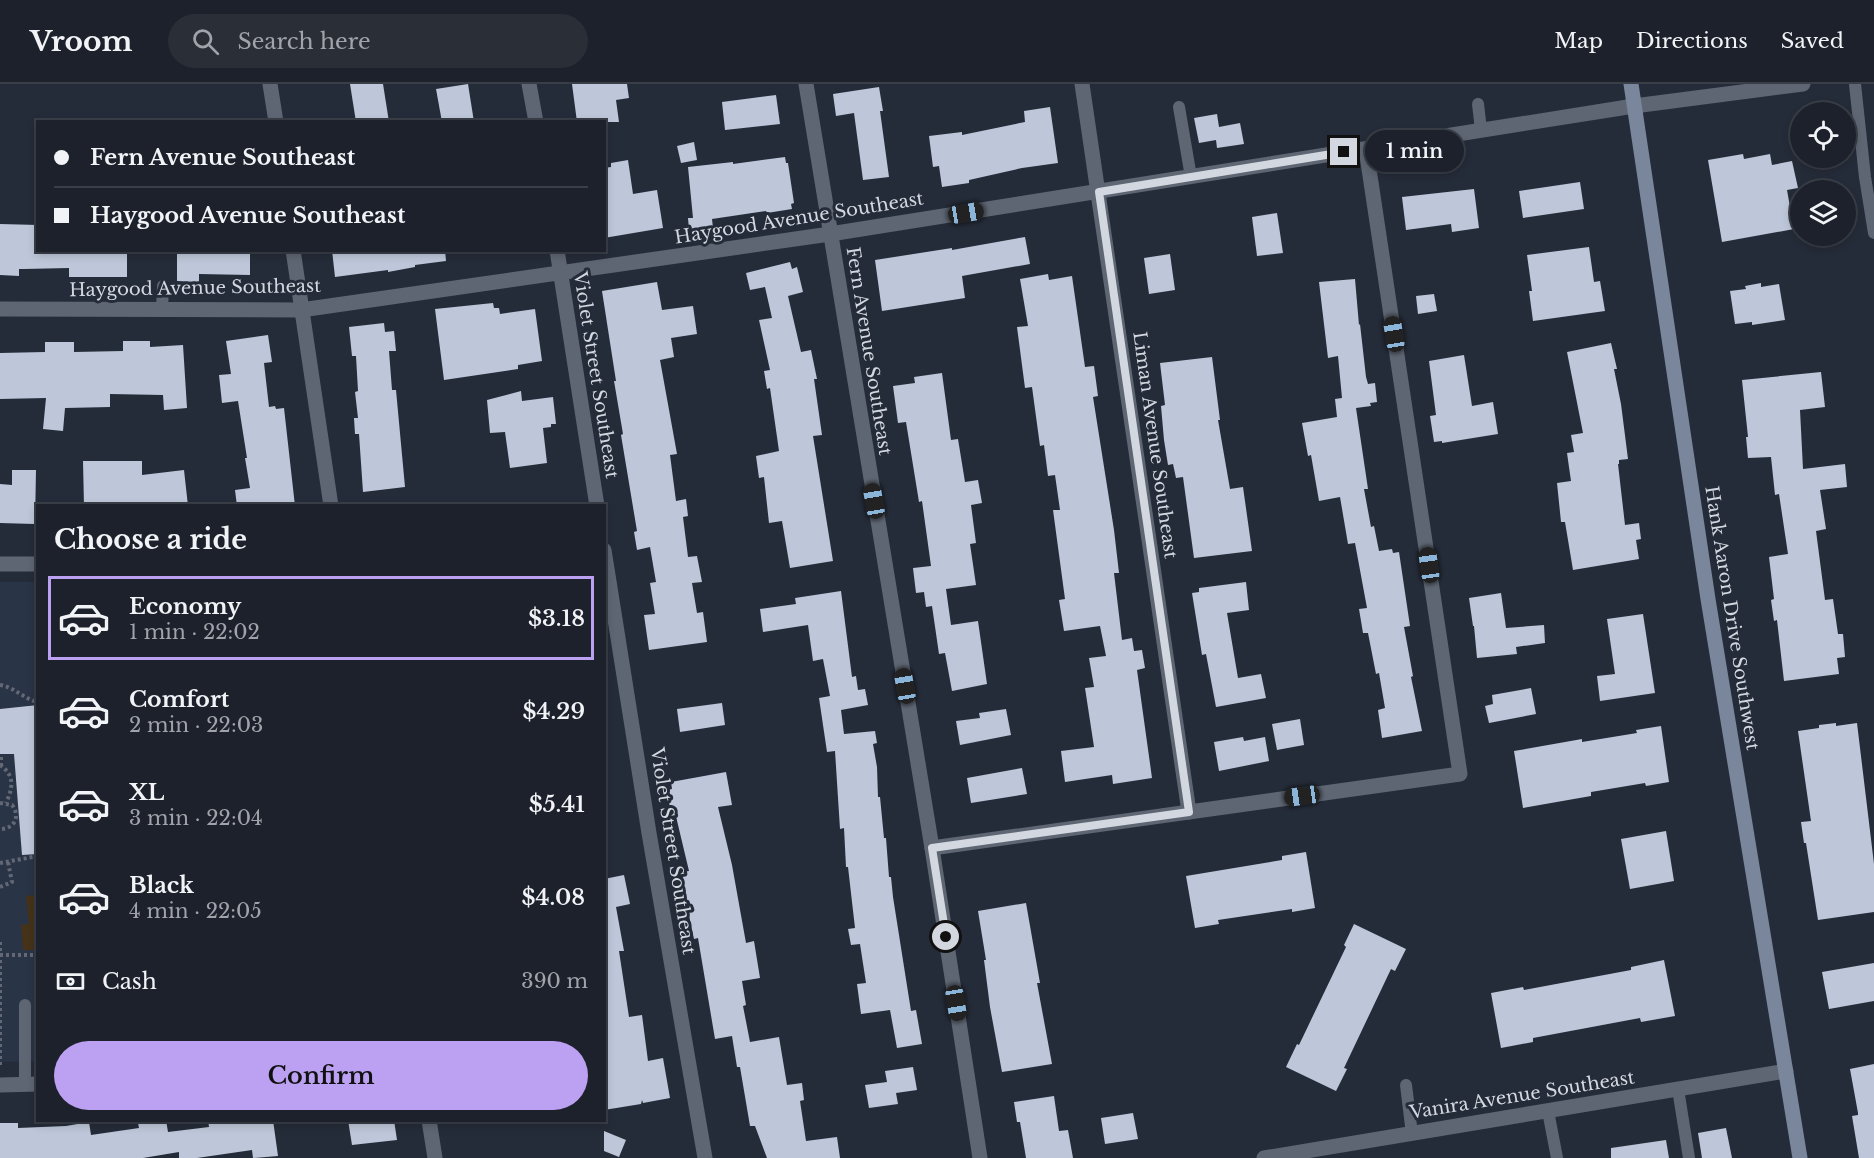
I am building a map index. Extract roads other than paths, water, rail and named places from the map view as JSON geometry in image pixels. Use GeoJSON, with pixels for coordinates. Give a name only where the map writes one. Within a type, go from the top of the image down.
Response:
{"type":"FeatureCollection","features":[{"type":"Feature","properties":{"kind":"main road","name":"Hank Aaron Drive Southwest"},"geometry":{"type":"LineString","coordinates":[[1631,84],[1708,599],[1800,1158]]}},
{"type":"Feature","properties":{"kind":"street"},"geometry":{"type":"LineString","coordinates":[[270,84],[276,120]]}},
{"type":"Feature","properties":{"kind":"street"},"geometry":{"type":"LineString","coordinates":[[529,84],[536,120]]}},
{"type":"Feature","properties":{"kind":"street","name":"Fern Avenue Southeast"},"geometry":{"type":"LineString","coordinates":[[806,84],[932,848],[980,1158]]}},
{"type":"Feature","properties":{"kind":"street","name":"Liman Avenue Southeast"},"geometry":{"type":"LineString","coordinates":[[1082,84],[1189,812]]}},
{"type":"Feature","properties":{"kind":"street","name":"Haygood Avenue Southeast"},"geometry":{"type":"LineString","coordinates":[[0,309],[302,310],[830,234],[1634,106],[1803,84]]}},
{"type":"Feature","properties":{"kind":"street"},"geometry":{"type":"LineString","coordinates":[[932,848],[1460,774],[1366,149]]}},
{"type":"Feature","properties":{"kind":"street"},"geometry":{"type":"LineString","coordinates":[[293,252],[331,504]]}},
{"type":"Feature","properties":{"kind":"street","name":"Violet Street Southeast"},"geometry":{"type":"LineString","coordinates":[[557,252],[597,504]]}},
{"type":"Feature","properties":{"kind":"street","name":"Violet Street Southeast"},"geometry":{"type":"LineString","coordinates":[[606,563],[649,833],[705,1158]]}},
{"type":"Feature","properties":{"kind":"street"},"geometry":{"type":"LineString","coordinates":[[0,564],[36,564]]}},
{"type":"Feature","properties":{"kind":"street","name":"Vanira Avenue Southeast"},"geometry":{"type":"LineString","coordinates":[[1264,1158],[1786,1071]]}},
{"type":"Feature","properties":{"kind":"street"},"geometry":{"type":"LineString","coordinates":[[0,1085],[31,1084]]}},
{"type":"Feature","properties":{"kind":"street"},"geometry":{"type":"LineString","coordinates":[[429,1122],[435,1158]]}},
{"type":"Feature","properties":{"kind":"lane"},"geometry":{"type":"LineString","coordinates":[[1855,84],[1865,177],[1874,233]]}},
{"type":"Feature","properties":{"kind":"lane"},"geometry":{"type":"LineString","coordinates":[[1478,104],[1481,130]]}},
{"type":"Feature","properties":{"kind":"lane"},"geometry":{"type":"LineString","coordinates":[[1179,107],[1191,177]]}},
{"type":"Feature","properties":{"kind":"lane"},"geometry":{"type":"LineString","coordinates":[[162,310],[163,286]]}},
{"type":"Feature","properties":{"kind":"lane"},"geometry":{"type":"LineString","coordinates":[[25,1005],[31,1084]]}},
{"type":"Feature","properties":{"kind":"lane"},"geometry":{"type":"LineString","coordinates":[[1406,1085],[1412,1134]]}},
{"type":"Feature","properties":{"kind":"lane"},"geometry":{"type":"LineString","coordinates":[[1678,1089],[1689,1158]]}},
{"type":"Feature","properties":{"kind":"lane"},"geometry":{"type":"LineString","coordinates":[[1548,1111],[1557,1158]]}}]}
